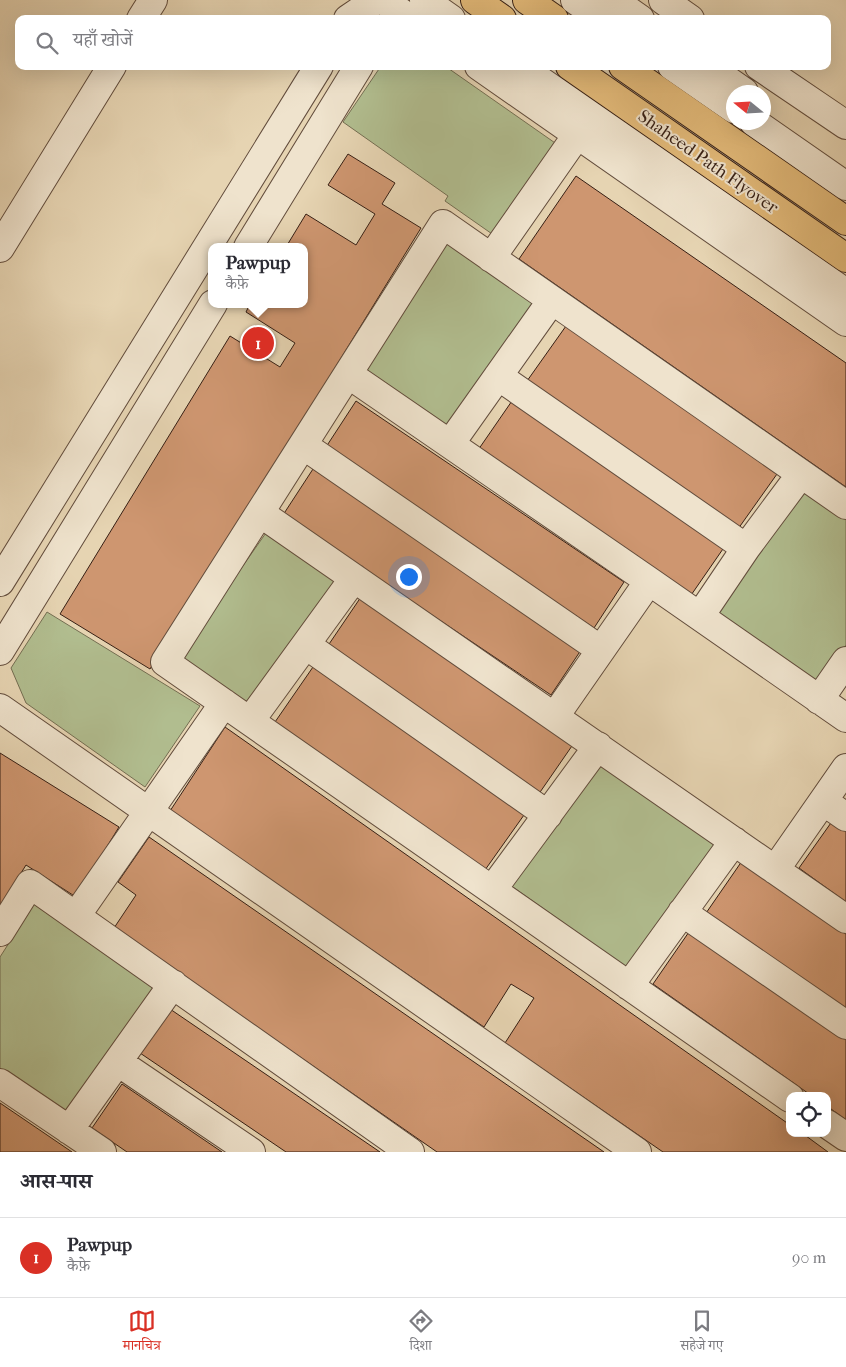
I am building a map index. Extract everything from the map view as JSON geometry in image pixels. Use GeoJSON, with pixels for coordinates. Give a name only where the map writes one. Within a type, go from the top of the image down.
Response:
{"type":"FeatureCollection","features":[{"type":"Feature","properties":{"kind":"highway"},"geometry":{"type":"LineString","coordinates":[[474,0],[496,15]]}},
{"type":"Feature","properties":{"kind":"highway"},"geometry":{"type":"LineString","coordinates":[[527,0],[548,15]]}},
{"type":"Feature","properties":{"kind":"highway","name":"Shaheed Path Flyover"},"geometry":{"type":"LineString","coordinates":[[576,70],[846,258]]}},
{"type":"Feature","properties":{"kind":"highway","name":"Shaheed Path Flyover"},"geometry":{"type":"LineString","coordinates":[[629,70],[846,221]]}},
{"type":"Feature","properties":{"kind":"street"},"geometry":{"type":"LineString","coordinates":[[144,15],[153,0]]}},
{"type":"Feature","properties":{"kind":"street"},"geometry":{"type":"LineString","coordinates":[[355,15],[380,0]]}},
{"type":"Feature","properties":{"kind":"street"},"geometry":{"type":"LineString","coordinates":[[380,0],[380,15]]}},
{"type":"Feature","properties":{"kind":"street"},"geometry":{"type":"LineString","coordinates":[[380,0],[404,15]]}},
{"type":"Feature","properties":{"kind":"street"},"geometry":{"type":"LineString","coordinates":[[424,0],[445,15]]}},
{"type":"Feature","properties":{"kind":"street"},"geometry":{"type":"LineString","coordinates":[[575,0],[597,15]]}},
{"type":"Feature","properties":{"kind":"street"},"geometry":{"type":"LineString","coordinates":[[613,0],[634,15]]}},
{"type":"Feature","properties":{"kind":"street"},"geometry":{"type":"LineString","coordinates":[[663,0],[684,15]]}},
{"type":"Feature","properties":{"kind":"street"},"geometry":{"type":"LineString","coordinates":[[0,248],[110,70]]}},
{"type":"Feature","properties":{"kind":"street"},"geometry":{"type":"LineString","coordinates":[[210,243],[317,70]]}},
{"type":"Feature","properties":{"kind":"street"},"geometry":{"type":"LineString","coordinates":[[250,243],[357,70]]}},
{"type":"Feature","properties":{"kind":"street"},"geometry":{"type":"LineString","coordinates":[[485,70],[846,322]]}},
{"type":"Feature","properties":{"kind":"street"},"geometry":{"type":"LineString","coordinates":[[525,70],[846,293]]}},
{"type":"Feature","properties":{"kind":"street"},"geometry":{"type":"LineString","coordinates":[[678,70],[726,103]]}},
{"type":"Feature","properties":{"kind":"street"},"geometry":{"type":"LineString","coordinates":[[713,70],[734,85]]}},
{"type":"Feature","properties":{"kind":"street"},"geometry":{"type":"LineString","coordinates":[[766,70],[846,126]]}},
{"type":"Feature","properties":{"kind":"street"},"geometry":{"type":"LineString","coordinates":[[771,111],[846,164]]}},
{"type":"Feature","properties":{"kind":"street"},"geometry":{"type":"LineString","coordinates":[[766,130],[846,186]]}},
{"type":"Feature","properties":{"kind":"street"},"geometry":{"type":"LineString","coordinates":[[491,258],[577,135]]}},
{"type":"Feature","properties":{"kind":"street"},"geometry":{"type":"LineString","coordinates":[[786,1095],[165,662],[443,224],[846,505]]}},
{"type":"Feature","properties":{"kind":"street"},"geometry":{"type":"LineString","coordinates":[[0,582],[208,246]]}},
{"type":"Feature","properties":{"kind":"street"},"geometry":{"type":"LineString","coordinates":[[450,444],[552,300]]}},
{"type":"Feature","properties":{"kind":"street"},"geometry":{"type":"LineString","coordinates":[[0,651],[211,308]]}},
{"type":"Feature","properties":{"kind":"street"},"geometry":{"type":"LineString","coordinates":[[348,374],[846,718]]}},
{"type":"Feature","properties":{"kind":"street"},"geometry":{"type":"LineString","coordinates":[[498,376],[746,548]]}},
{"type":"Feature","properties":{"kind":"street"},"geometry":{"type":"LineString","coordinates":[[303,445],[601,650]]}},
{"type":"Feature","properties":{"kind":"street"},"geometry":{"type":"LineString","coordinates":[[700,616],[746,548],[801,474]]}},
{"type":"Feature","properties":{"kind":"street"},"geometry":{"type":"LineString","coordinates":[[260,513],[846,919]]}},
{"type":"Feature","properties":{"kind":"street"},"geometry":{"type":"LineString","coordinates":[[250,721],[354,578]]}},
{"type":"Feature","properties":{"kind":"street"},"geometry":{"type":"LineString","coordinates":[[555,716],[649,581]]}},
{"type":"Feature","properties":{"kind":"street"},"geometry":{"type":"LineString","coordinates":[[306,645],[548,815]]}},
{"type":"Feature","properties":{"kind":"street"},"geometry":{"type":"LineString","coordinates":[[819,700],[846,661]]}},
{"type":"Feature","properties":{"kind":"street"},"geometry":{"type":"LineString","coordinates":[[76,916],[224,704]]}},
{"type":"Feature","properties":{"kind":"street"},"geometry":{"type":"LineString","coordinates":[[0,708],[637,1152]]}},
{"type":"Feature","properties":{"kind":"street"},"geometry":{"type":"LineString","coordinates":[[492,890],[598,746]]}},
{"type":"Feature","properties":{"kind":"street"},"geometry":{"type":"LineString","coordinates":[[775,870],[846,768]]}},
{"type":"Feature","properties":{"kind":"street"},"geometry":{"type":"LineString","coordinates":[[824,801],[846,816]]}},
{"type":"Feature","properties":{"kind":"street"},"geometry":{"type":"LineString","coordinates":[[629,986],[734,841]]}},
{"type":"Feature","properties":{"kind":"street"},"geometry":{"type":"LineString","coordinates":[[0,932],[30,884],[410,1152]]}},
{"type":"Feature","properties":{"kind":"street"},"geometry":{"type":"LineString","coordinates":[[682,912],[846,1026]]}},
{"type":"Feature","properties":{"kind":"street"},"geometry":{"type":"LineString","coordinates":[[69,1130],[173,984]]}},
{"type":"Feature","properties":{"kind":"street"},"geometry":{"type":"LineString","coordinates":[[118,1062],[251,1152]]}},
{"type":"Feature","properties":{"kind":"street"},"geometry":{"type":"LineString","coordinates":[[0,1084],[102,1152]]}},
{"type":"Feature","properties":{"kind":"street"},"geometry":{"type":"LineString","coordinates":[[831,1127],[846,1137]]}},
{"type":"Feature","properties":{"kind":"green space"},"geometry":{"type":"Polygon","coordinates":[[[378,70],[451,70],[558,145],[495,236],[445,201],[448,196],[343,122],[378,70]]]}},
{"type":"Feature","properties":{"kind":"green space"},"geometry":{"type":"Polygon","coordinates":[[[445,239],[539,303],[450,433],[356,369],[445,239]]]}},
{"type":"Feature","properties":{"kind":"green space"},"geometry":{"type":"Polygon","coordinates":[[[801,488],[846,519],[846,645],[817,686],[714,614],[801,488]]]}},
{"type":"Feature","properties":{"kind":"green space"},"geometry":{"type":"Polygon","coordinates":[[[268,530],[339,580],[250,707],[179,657],[268,530]]]}},
{"type":"Feature","properties":{"kind":"green space"},"geometry":{"type":"Polygon","coordinates":[[[47,612],[200,706],[145,787],[26,703],[11,668],[47,612]]]}},
{"type":"Feature","properties":{"kind":"green space"},"geometry":{"type":"Polygon","coordinates":[[[598,759],[718,843],[630,970],[510,885],[598,759]]]}},
{"type":"Feature","properties":{"kind":"green space"},"geometry":{"type":"Polygon","coordinates":[[[34,904],[160,992],[69,1119],[0,1072],[0,957],[34,904]]]}},
{"type":"Feature","properties":{"kind":"building"},"geometry":{"type":"Polygon","coordinates":[[[348,154],[395,183],[382,204],[421,228],[150,669],[60,614],[230,336],[280,367],[295,343],[246,312],[248,308],[308,308],[308,243],[288,243],[306,214],[356,245],[375,214],[328,185],[348,154]]]}},
{"type":"Feature","properties":{"kind":"building"},"geometry":{"type":"Polygon","coordinates":[[[576,176],[846,363],[846,487],[519,259],[576,176]]]}},
{"type":"Feature","properties":{"kind":"building"},"geometry":{"type":"Polygon","coordinates":[[[566,326],[777,474],[738,529],[527,381],[566,326]]]}},
{"type":"Feature","properties":{"kind":"building"},"geometry":{"type":"Polygon","coordinates":[[[514,398],[725,546],[687,601],[476,453],[514,398]]]}},
{"type":"Feature","properties":{"kind":"building"},"geometry":{"type":"Polygon","coordinates":[[[356,401],[624,582],[594,628],[326,447],[356,401]]]}},
{"type":"Feature","properties":{"kind":"building"},"geometry":{"type":"Polygon","coordinates":[[[313,469],[581,650],[551,695],[283,515],[313,469]]]}},
{"type":"Feature","properties":{"kind":"building"},"geometry":{"type":"Polygon","coordinates":[[[363,594],[574,743],[536,798],[325,650],[363,594]]]}},
{"type":"Feature","properties":{"kind":"building"},"geometry":{"type":"Polygon","coordinates":[[[313,667],[524,815],[485,870],[275,722],[313,667]]]}},
{"type":"Feature","properties":{"kind":"building"},"geometry":{"type":"Polygon","coordinates":[[[225,727],[786,1122],[786,1137],[807,1137],[828,1152],[663,1152],[505,1043],[534,998],[511,984],[484,1027],[170,811],[225,727]]]}},
{"type":"Feature","properties":{"kind":"building"},"geometry":{"type":"Polygon","coordinates":[[[0,753],[119,827],[76,897],[26,865],[0,907],[0,753]]]}},
{"type":"Feature","properties":{"kind":"building"},"geometry":{"type":"Polygon","coordinates":[[[833,820],[846,829],[846,902],[799,868],[833,820]]]}},
{"type":"Feature","properties":{"kind":"building"},"geometry":{"type":"Polygon","coordinates":[[[149,837],[604,1152],[437,1152],[114,928],[136,895],[118,882],[149,837]]]}},
{"type":"Feature","properties":{"kind":"building"},"geometry":{"type":"Polygon","coordinates":[[[742,861],[846,934],[846,1016],[704,916],[742,861]]]}},
{"type":"Feature","properties":{"kind":"building"},"geometry":{"type":"Polygon","coordinates":[[[691,929],[846,1038],[846,1120],[831,1109],[831,1092],[806,1092],[653,984],[691,929]]]}},
{"type":"Feature","properties":{"kind":"building"},"geometry":{"type":"Polygon","coordinates":[[[170,1009],[380,1152],[286,1152],[140,1053],[170,1009]]]}},
{"type":"Feature","properties":{"kind":"building"},"geometry":{"type":"Polygon","coordinates":[[[122,1084],[222,1152],[127,1152],[92,1128],[122,1084]]]}},
{"type":"Feature","properties":{"kind":"building"},"geometry":{"type":"Polygon","coordinates":[[[0,1103],[72,1152],[0,1152],[0,1103]]]}},
{"type":"Feature","properties":{"kind":"place","name":"Pawpup"},"geometry":{"type":"Point","coordinates":[258,343]}}]}
